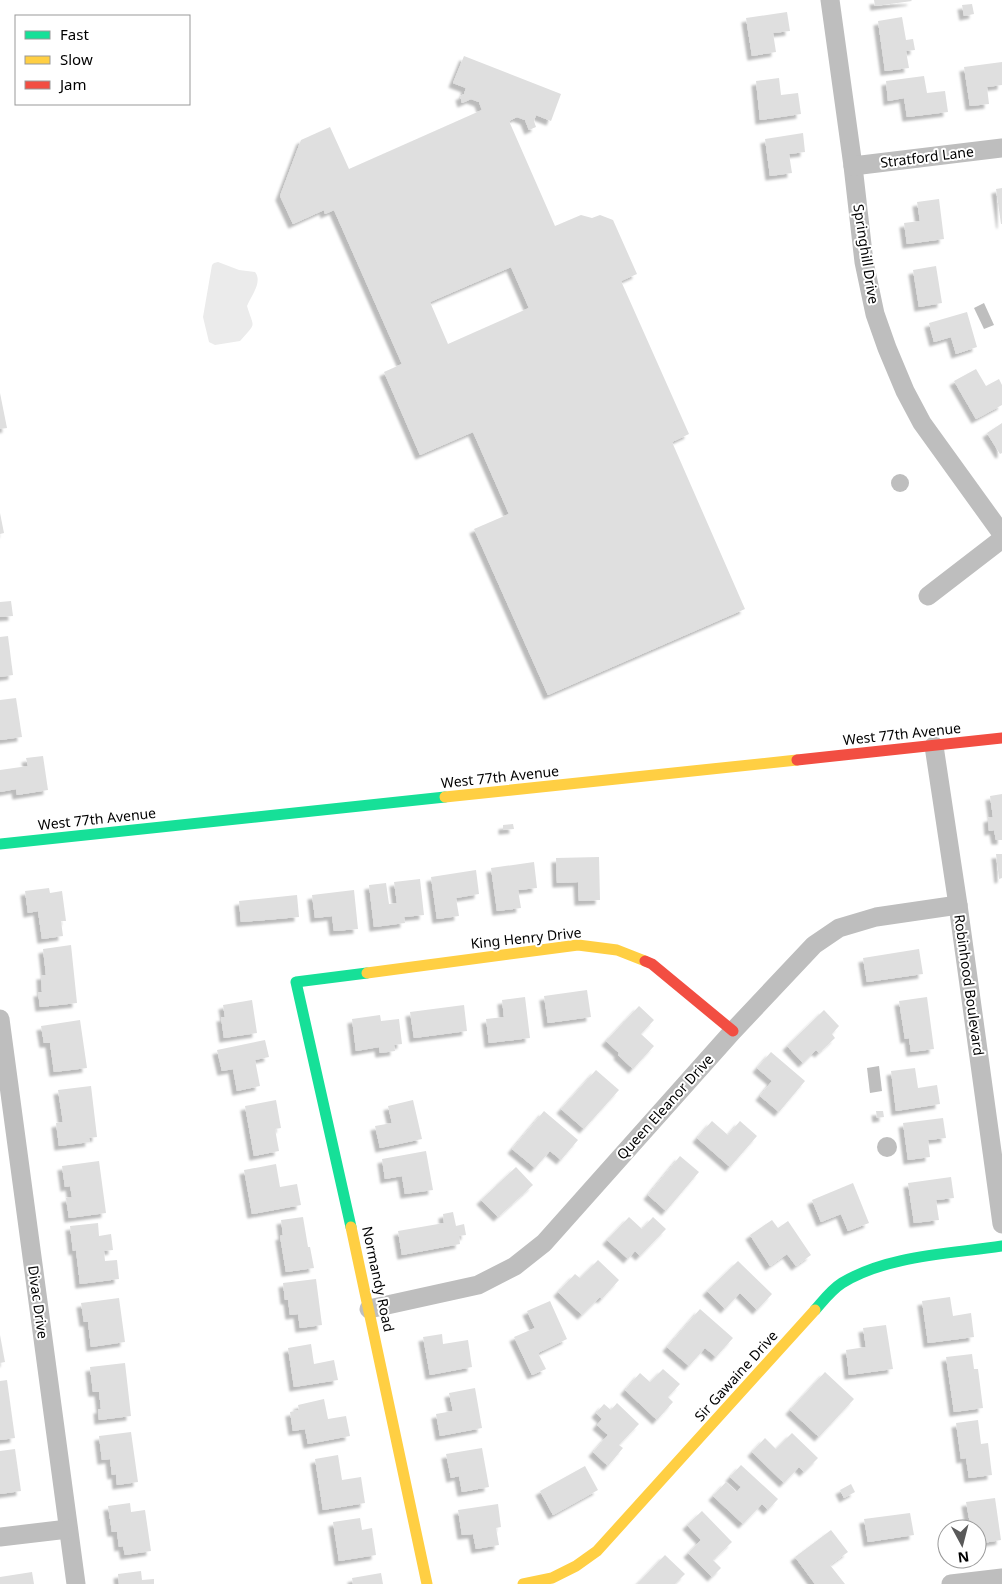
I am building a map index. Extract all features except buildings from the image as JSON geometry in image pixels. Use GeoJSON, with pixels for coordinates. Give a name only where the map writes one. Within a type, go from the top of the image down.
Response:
{"type":"FeatureCollection","features":[{"type":"Feature","properties":{"kind":"street","name":"Springhill Drive"},"geometry":{"type":"LineString","coordinates":[[830,0],[864,262],[875,314],[904,390],[922,423],[1002,534]]}},
{"type":"Feature","properties":{"kind":"street","name":"Stratford Lane"},"geometry":{"type":"LineString","coordinates":[[853,166],[1002,148]]}},
{"type":"Feature","properties":{"kind":"street"},"geometry":{"type":"LineString","coordinates":[[928,596],[1002,539]]}},
{"type":"Feature","properties":{"kind":"street","name":"West 77th Avenue"},"geometry":{"type":"LineString","coordinates":[[0,844],[1002,738]]}},
{"type":"Feature","properties":{"kind":"street","name":"Robinhood Boulevard"},"geometry":{"type":"LineString","coordinates":[[934,746],[1002,1224]]}},
{"type":"Feature","properties":{"kind":"street","name":"Queen Eleanor Drive"},"geometry":{"type":"LineString","coordinates":[[369,1309],[478,1285],[515,1266],[544,1243],[733,1031],[814,945],[839,928],[876,917],[958,905]]}},
{"type":"Feature","properties":{"kind":"street","name":"King Henry Drive"},"geometry":{"type":"LineString","coordinates":[[296,982],[578,945],[616,950],[652,964],[733,1031]]}},
{"type":"Feature","properties":{"kind":"street","name":"Normandy Road"},"geometry":{"type":"LineString","coordinates":[[296,982],[369,1309],[427,1584]]}},
{"type":"Feature","properties":{"kind":"street","name":"Divac Drive"},"geometry":{"type":"LineString","coordinates":[[0,1019],[76,1584]]}},
{"type":"Feature","properties":{"kind":"street","name":"Sir Gawaine Drive"},"geometry":{"type":"LineString","coordinates":[[523,1584],[552,1578],[576,1566],[597,1551],[841,1284],[868,1270],[902,1262],[1002,1246]]}},
{"type":"Feature","properties":{"kind":"street"},"geometry":{"type":"LineString","coordinates":[[0,1537],[68,1529]]}},
{"type":"Feature","properties":{"kind":"street"},"geometry":{"type":"LineString","coordinates":[[951,1584],[1002,1578]]}},
{"type":"Feature","properties":{"kind":"shaded area"},"geometry":{"type":"Polygon","coordinates":[[[218,262],[239,270],[255,272],[258,280],[256,289],[247,306],[252,328],[240,341],[215,345],[209,342],[203,317],[212,265],[218,262]]]}},
{"type":"Feature","properties":{"kind":"shaded area"},"geometry":{"type":"Polygon","coordinates":[[[984,303],[994,325],[984,329],[974,308],[984,303]]]}},
{"type":"Feature","properties":{"kind":"shaded area"},"geometry":{"type":"Polygon","coordinates":[[[900,474],[906,477],[909,483],[906,489],[900,492],[894,489],[891,483],[894,477],[900,474]]]}},
{"type":"Feature","properties":{"kind":"shaded area"},"geometry":{"type":"Polygon","coordinates":[[[879,1066],[882,1091],[870,1093],[867,1068],[879,1066]]]}},
{"type":"Feature","properties":{"kind":"shaded area"},"geometry":{"type":"Polygon","coordinates":[[[887,1137],[894,1140],[897,1147],[894,1154],[887,1157],[880,1154],[877,1147],[880,1140],[887,1137]]]}},
{"type":"Feature","properties":{"kind":"traffic: fast"},"geometry":{"type":"LineString","coordinates":[[0,844],[445,797]]}},
{"type":"Feature","properties":{"kind":"traffic: fast"},"geometry":{"type":"LineString","coordinates":[[351,1227],[296,982],[367,973]]}},
{"type":"Feature","properties":{"kind":"traffic: fast"},"geometry":{"type":"LineString","coordinates":[[815,1310],[842,1283],[879,1267],[920,1257],[1002,1246]]}},
{"type":"Feature","properties":{"kind":"traffic: slow"},"geometry":{"type":"LineString","coordinates":[[445,797],[797,760]]}},
{"type":"Feature","properties":{"kind":"traffic: slow"},"geometry":{"type":"LineString","coordinates":[[367,973],[578,945],[617,950],[645,961]]}},
{"type":"Feature","properties":{"kind":"traffic: slow"},"geometry":{"type":"LineString","coordinates":[[351,1227],[427,1584]]}},
{"type":"Feature","properties":{"kind":"traffic: slow"},"geometry":{"type":"LineString","coordinates":[[523,1584],[552,1578],[576,1566],[597,1551],[815,1310]]}},
{"type":"Feature","properties":{"kind":"traffic: jam"},"geometry":{"type":"LineString","coordinates":[[797,760],[1002,738]]}},
{"type":"Feature","properties":{"kind":"traffic: jam"},"geometry":{"type":"LineString","coordinates":[[645,961],[652,964],[733,1031]]}}]}
